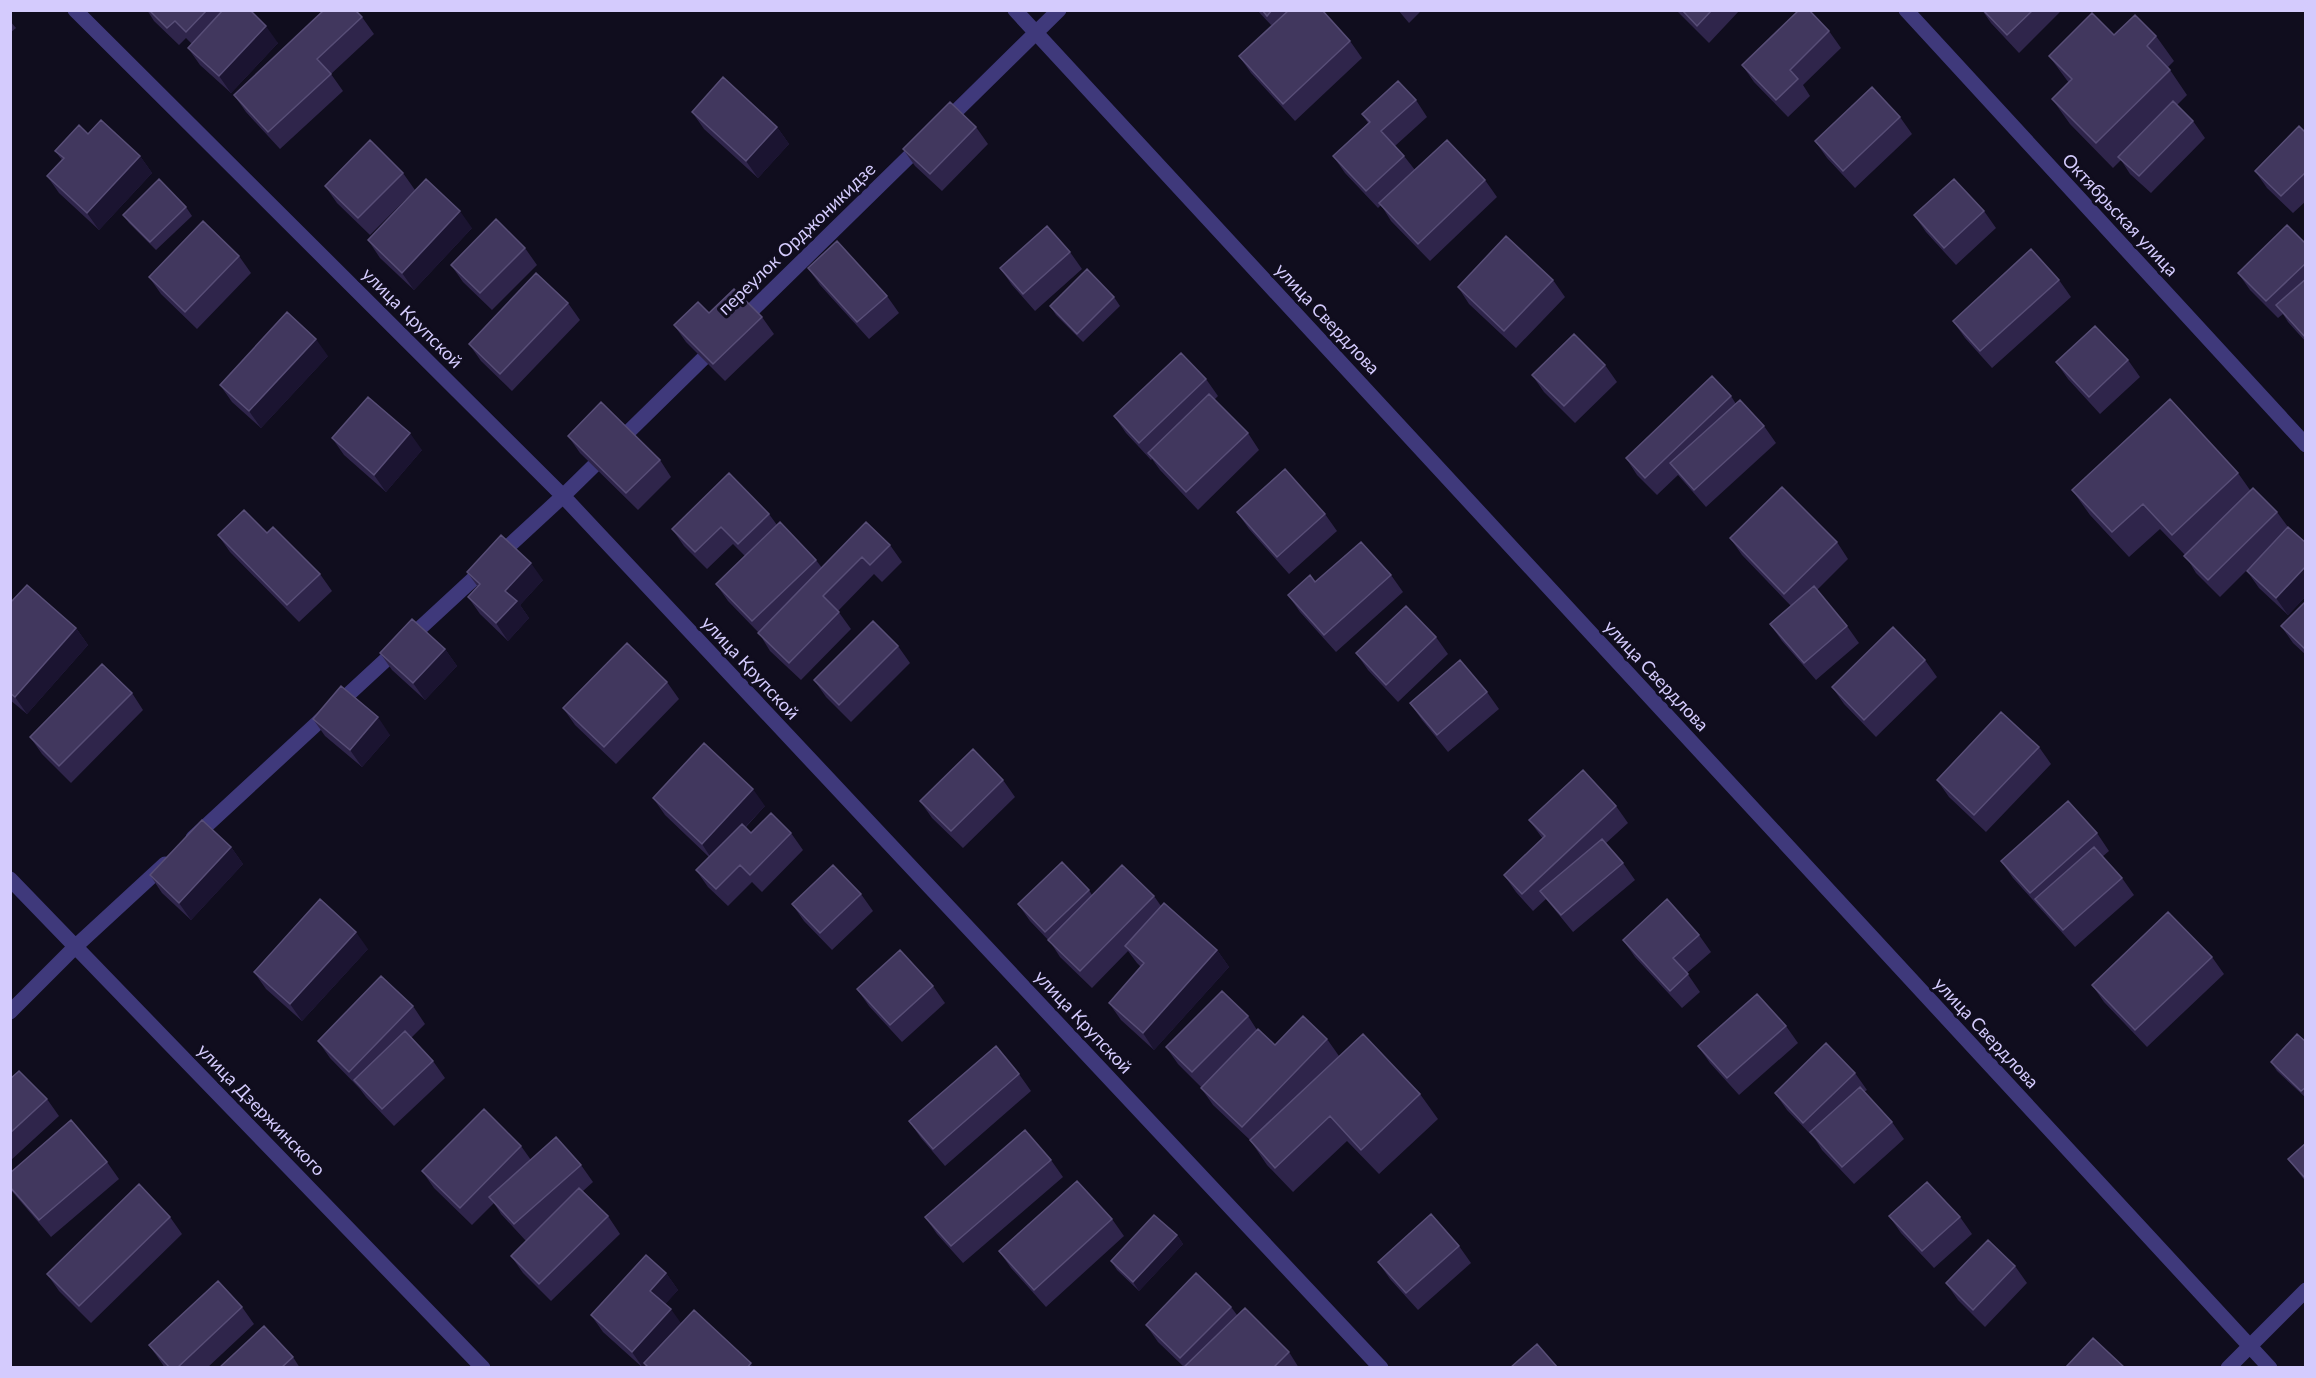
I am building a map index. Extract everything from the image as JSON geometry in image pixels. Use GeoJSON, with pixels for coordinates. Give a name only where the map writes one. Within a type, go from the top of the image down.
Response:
{"type":"FeatureCollection","features":[{"type":"Feature","properties":{"kind":"street","name":"улица Крупской"},"geometry":{"type":"LineString","coordinates":[[75,10],[562,496],[1381,1368]]}},
{"type":"Feature","properties":{"kind":"street","name":"улица Свердлова"},"geometry":{"type":"LineString","coordinates":[[1015,10],[2270,1368]]}},
{"type":"Feature","properties":{"kind":"street","name":"переулок Орджоникидзе"},"geometry":{"type":"LineString","coordinates":[[10,1012],[76,946],[562,496],[1059,10]]}},
{"type":"Feature","properties":{"kind":"street","name":"Октябрьская улица"},"geometry":{"type":"LineString","coordinates":[[1906,10],[2306,445]]}},
{"type":"Feature","properties":{"kind":"street","name":"улица Дзержинского"},"geometry":{"type":"LineString","coordinates":[[10,879],[483,1368]]}},
{"type":"Feature","properties":{"kind":"street"},"geometry":{"type":"LineString","coordinates":[[2228,1368],[2306,1290]]}},
{"type":"Feature","properties":{"kind":"building"},"geometry":{"type":"Polygon","coordinates":[[[149,10],[207,10],[186,32],[175,21],[167,28],[149,10]]]}},
{"type":"Feature","properties":{"kind":"building"},"geometry":{"type":"Polygon","coordinates":[[[223,10],[250,10],[266,26],[219,76],[188,48],[223,10]]]}},
{"type":"Feature","properties":{"kind":"building"},"geometry":{"type":"Polygon","coordinates":[[[324,10],[355,10],[362,17],[317,59],[331,74],[268,132],[234,95],[324,10]]]}},
{"type":"Feature","properties":{"kind":"building"},"geometry":{"type":"Polygon","coordinates":[[[1262,10],[1272,10],[1267,16],[1262,10]]]}},
{"type":"Feature","properties":{"kind":"building"},"geometry":{"type":"Polygon","coordinates":[[[1289,10],[1322,10],[1350,41],[1283,104],[1239,56],[1289,10]]]}},
{"type":"Feature","properties":{"kind":"building"},"geometry":{"type":"Polygon","coordinates":[[[1682,10],[1712,10],[1697,26],[1682,10]]]}},
{"type":"Feature","properties":{"kind":"building"},"geometry":{"type":"Polygon","coordinates":[[[1799,10],[1809,10],[1829,31],[1790,70],[1798,79],[1776,100],[1742,65],[1799,10]]]}},
{"type":"Feature","properties":{"kind":"building"},"geometry":{"type":"Polygon","coordinates":[[[1983,10],[2033,10],[2007,35],[1983,10]]]}},
{"type":"Feature","properties":{"kind":"building"},"geometry":{"type":"Polygon","coordinates":[[[2092,13],[2114,35],[2135,15],[2156,36],[2147,46],[2170,70],[2096,143],[2052,99],[2072,79],[2049,56],[2092,13]]]}},
{"type":"Feature","properties":{"kind":"building"},"geometry":{"type":"Polygon","coordinates":[[[723,77],[777,127],[746,161],[692,112],[723,77]]]}},
{"type":"Feature","properties":{"kind":"building"},"geometry":{"type":"Polygon","coordinates":[[[1398,81],[1416,100],[1381,131],[1404,156],[1366,191],[1333,156],[1370,122],[1362,114],[1398,81]]]}},
{"type":"Feature","properties":{"kind":"building"},"geometry":{"type":"Polygon","coordinates":[[[1872,87],[1900,117],[1843,171],[1815,141],[1872,87]]]}},
{"type":"Feature","properties":{"kind":"building"},"geometry":{"type":"Polygon","coordinates":[[[2173,101],[2193,121],[2139,176],[2118,157],[2173,101]]]}},
{"type":"Feature","properties":{"kind":"building"},"geometry":{"type":"Polygon","coordinates":[[[950,102],[976,127],[930,174],[903,149],[950,102]]]}},
{"type":"Feature","properties":{"kind":"building"},"geometry":{"type":"Polygon","coordinates":[[[101,120],[140,156],[87,213],[47,176],[64,158],[55,151],[79,125],[88,134],[101,120]]]}},
{"type":"Feature","properties":{"kind":"building"},"geometry":{"type":"Polygon","coordinates":[[[2299,126],[2306,133],[2306,172],[2281,196],[2255,171],[2299,126]]]}},
{"type":"Feature","properties":{"kind":"building"},"geometry":{"type":"Polygon","coordinates":[[[370,140],[403,173],[358,218],[325,186],[370,140]]]}},
{"type":"Feature","properties":{"kind":"building"},"geometry":{"type":"Polygon","coordinates":[[[1447,140],[1485,180],[1418,244],[1379,203],[1447,140]]]}},
{"type":"Feature","properties":{"kind":"building"},"geometry":{"type":"Polygon","coordinates":[[[159,179],[186,207],[150,242],[123,215],[159,179]]]}},
{"type":"Feature","properties":{"kind":"building"},"geometry":{"type":"Polygon","coordinates":[[[426,179],[460,211],[402,273],[368,240],[426,179]]]}},
{"type":"Feature","properties":{"kind":"building"},"geometry":{"type":"Polygon","coordinates":[[[1954,179],[1984,211],[1944,248],[1914,215],[1954,179]]]}},
{"type":"Feature","properties":{"kind":"building"},"geometry":{"type":"Polygon","coordinates":[[[496,219],[525,248],[480,293],[451,265],[496,219]]]}},
{"type":"Feature","properties":{"kind":"building"},"geometry":{"type":"Polygon","coordinates":[[[203,221],[239,256],[185,312],[149,277],[203,221]]]}},
{"type":"Feature","properties":{"kind":"building"},"geometry":{"type":"Polygon","coordinates":[[[2287,225],[2306,244],[2306,263],[2266,301],[2238,273],[2287,225]]]}},
{"type":"Feature","properties":{"kind":"building"},"geometry":{"type":"Polygon","coordinates":[[[1047,226],[1070,252],[1023,294],[1000,268],[1047,226]]]}},
{"type":"Feature","properties":{"kind":"building"},"geometry":{"type":"Polygon","coordinates":[[[1506,236],[1553,280],[1504,331],[1458,287],[1506,236]]]}},
{"type":"Feature","properties":{"kind":"building"},"geometry":{"type":"Polygon","coordinates":[[[837,241],[887,296],[857,322],[808,268],[837,241]]]}},
{"type":"Feature","properties":{"kind":"building"},"geometry":{"type":"Polygon","coordinates":[[[2031,249],[2059,280],[1980,351],[1953,321],[2031,249]]]}},
{"type":"Feature","properties":{"kind":"building"},"geometry":{"type":"Polygon","coordinates":[[[1087,269],[1114,297],[1077,334],[1050,306],[1087,269]]]}},
{"type":"Feature","properties":{"kind":"building"},"geometry":{"type":"Polygon","coordinates":[[[536,273],[568,303],[500,374],[469,344],[536,273]]]}},
{"type":"Feature","properties":{"kind":"building"},"geometry":{"type":"Polygon","coordinates":[[[2306,279],[2306,338],[2276,305],[2306,279]]]}},
{"type":"Feature","properties":{"kind":"building"},"geometry":{"type":"Polygon","coordinates":[[[734,289],[762,317],[713,364],[674,325],[698,302],[709,313],[734,289]]]}},
{"type":"Feature","properties":{"kind":"building"},"geometry":{"type":"Polygon","coordinates":[[[287,312],[316,339],[249,411],[220,385],[287,312]]]}},
{"type":"Feature","properties":{"kind":"building"},"geometry":{"type":"Polygon","coordinates":[[[2095,326],[2128,360],[2089,397],[2056,362],[2095,326]]]}},
{"type":"Feature","properties":{"kind":"building"},"geometry":{"type":"Polygon","coordinates":[[[1574,334],[1605,365],[1564,406],[1532,375],[1574,334]]]}},
{"type":"Feature","properties":{"kind":"building"},"geometry":{"type":"Polygon","coordinates":[[[1181,353],[1206,379],[1139,443],[1114,416],[1181,353]]]}},
{"type":"Feature","properties":{"kind":"building"},"geometry":{"type":"Polygon","coordinates":[[[1712,376],[1731,396],[1645,478],[1626,458],[1712,376]]]}},
{"type":"Feature","properties":{"kind":"building"},"geometry":{"type":"Polygon","coordinates":[[[1209,394],[1248,433],[1186,492],[1148,453],[1209,394]]]}},
{"type":"Feature","properties":{"kind":"building"},"geometry":{"type":"Polygon","coordinates":[[[368,397],[410,433],[374,475],[332,438],[368,397]]]}},
{"type":"Feature","properties":{"kind":"building"},"geometry":{"type":"Polygon","coordinates":[[[2170,399],[2238,473],[2172,535],[2143,504],[2112,532],[2072,490],[2170,399]]]}},
{"type":"Feature","properties":{"kind":"building"},"geometry":{"type":"Polygon","coordinates":[[[1740,400],[1764,426],[1694,490],[1670,463],[1740,400]]]}},
{"type":"Feature","properties":{"kind":"building"},"geometry":{"type":"Polygon","coordinates":[[[601,402],[660,460],[626,493],[568,436],[601,402]]]}},
{"type":"Feature","properties":{"kind":"building"},"geometry":{"type":"Polygon","coordinates":[[[1285,469],[1325,514],[1277,557],[1237,512],[1285,469]]]}},
{"type":"Feature","properties":{"kind":"building"},"geometry":{"type":"Polygon","coordinates":[[[729,473],[769,514],[738,544],[721,527],[695,552],[672,529],[729,473]]]}},
{"type":"Feature","properties":{"kind":"building"},"geometry":{"type":"Polygon","coordinates":[[[1782,487],[1837,542],[1784,594],[1730,538],[1782,487]]]}},
{"type":"Feature","properties":{"kind":"building"},"geometry":{"type":"Polygon","coordinates":[[[2253,488],[2277,512],[2208,580],[2184,556],[2253,488]]]}},
{"type":"Feature","properties":{"kind":"building"},"geometry":{"type":"Polygon","coordinates":[[[244,510],[267,533],[273,527],[320,574],[287,605],[218,535],[244,510]]]}},
{"type":"Feature","properties":{"kind":"building"},"geometry":{"type":"Polygon","coordinates":[[[780,522],[816,560],[752,621],[716,584],[780,522]]]}},
{"type":"Feature","properties":{"kind":"building"},"geometry":{"type":"Polygon","coordinates":[[[866,522],[890,545],[870,565],[862,557],[823,596],[839,612],[789,663],[758,633],[866,522]]]}},
{"type":"Feature","properties":{"kind":"building"},"geometry":{"type":"Polygon","coordinates":[[[2288,527],[2306,543],[2306,566],[2276,598],[2247,571],[2288,527]]]}},
{"type":"Feature","properties":{"kind":"building"},"geometry":{"type":"Polygon","coordinates":[[[501,535],[531,563],[505,591],[517,601],[496,623],[468,597],[480,584],[467,572],[501,535]]]}},
{"type":"Feature","properties":{"kind":"building"},"geometry":{"type":"Polygon","coordinates":[[[1361,542],[1391,575],[1324,635],[1288,595],[1310,575],[1315,582],[1361,542]]]}},
{"type":"Feature","properties":{"kind":"building"},"geometry":{"type":"Polygon","coordinates":[[[27,585],[76,628],[15,697],[10,693],[10,603],[27,585]]]}},
{"type":"Feature","properties":{"kind":"building"},"geometry":{"type":"Polygon","coordinates":[[[1814,586],[1847,626],[1804,663],[1770,624],[1814,586]]]}},
{"type":"Feature","properties":{"kind":"building"},"geometry":{"type":"Polygon","coordinates":[[[2306,601],[2306,650],[2281,626],[2306,601]]]}},
{"type":"Feature","properties":{"kind":"building"},"geometry":{"type":"Polygon","coordinates":[[[1406,606],[1436,637],[1386,685],[1356,653],[1406,606]]]}},
{"type":"Feature","properties":{"kind":"building"},"geometry":{"type":"Polygon","coordinates":[[[412,619],[445,649],[413,683],[380,653],[412,619]]]}},
{"type":"Feature","properties":{"kind":"building"},"geometry":{"type":"Polygon","coordinates":[[[873,621],[898,646],[839,705],[814,680],[873,621]]]}},
{"type":"Feature","properties":{"kind":"building"},"geometry":{"type":"Polygon","coordinates":[[[1893,627],[1925,660],[1864,720],[1832,687],[1893,627]]]}},
{"type":"Feature","properties":{"kind":"building"},"geometry":{"type":"Polygon","coordinates":[[[627,643],[667,682],[604,747],[563,708],[627,643]]]}},
{"type":"Feature","properties":{"kind":"building"},"geometry":{"type":"Polygon","coordinates":[[[1460,660],[1487,692],[1437,735],[1410,703],[1460,660]]]}},
{"type":"Feature","properties":{"kind":"building"},"geometry":{"type":"Polygon","coordinates":[[[102,664],[132,693],[59,766],[30,737],[102,664]]]}},
{"type":"Feature","properties":{"kind":"building"},"geometry":{"type":"Polygon","coordinates":[[[341,686],[378,717],[350,750],[313,719],[341,686]]]}},
{"type":"Feature","properties":{"kind":"building"},"geometry":{"type":"Polygon","coordinates":[[[2001,712],[2039,747],[1974,815],[1937,780],[2001,712]]]}},
{"type":"Feature","properties":{"kind":"building"},"geometry":{"type":"Polygon","coordinates":[[[704,743],[753,789],[702,844],[653,798],[704,743]]]}},
{"type":"Feature","properties":{"kind":"building"},"geometry":{"type":"Polygon","coordinates":[[[973,749],[1003,780],[951,831],[920,801],[973,749]]]}},
{"type":"Feature","properties":{"kind":"building"},"geometry":{"type":"Polygon","coordinates":[[[1583,770],[1616,806],[1522,894],[1504,875],[1545,836],[1529,820],[1583,770]]]}},
{"type":"Feature","properties":{"kind":"building"},"geometry":{"type":"Polygon","coordinates":[[[2068,801],[2097,833],[2030,893],[2001,861],[2068,801]]]}},
{"type":"Feature","properties":{"kind":"building"},"geometry":{"type":"Polygon","coordinates":[[[771,813],[791,833],[750,875],[740,865],[716,889],[696,870],[742,824],[751,833],[771,813]]]}},
{"type":"Feature","properties":{"kind":"building"},"geometry":{"type":"Polygon","coordinates":[[[202,820],[231,847],[179,903],[150,875],[202,820]]]}},
{"type":"Feature","properties":{"kind":"building"},"geometry":{"type":"Polygon","coordinates":[[[1602,839],[1623,863],[1561,915],[1540,891],[1602,839]]]}},
{"type":"Feature","properties":{"kind":"building"},"geometry":{"type":"Polygon","coordinates":[[[2094,847],[2122,878],[2063,930],[2035,899],[2094,847]]]}},
{"type":"Feature","properties":{"kind":"building"},"geometry":{"type":"Polygon","coordinates":[[[1062,862],[1089,890],[1045,932],[1018,904],[1062,862]]]}},
{"type":"Feature","properties":{"kind":"building"},"geometry":{"type":"Polygon","coordinates":[[[833,865],[861,894],[820,933],[792,904],[833,865]]]}},
{"type":"Feature","properties":{"kind":"building"},"geometry":{"type":"Polygon","coordinates":[[[1122,865],[1154,896],[1080,971],[1048,940],[1122,865]]]}},
{"type":"Feature","properties":{"kind":"building"},"geometry":{"type":"Polygon","coordinates":[[[320,899],[356,932],[290,1004],[254,972],[320,899]]]}},
{"type":"Feature","properties":{"kind":"building"},"geometry":{"type":"Polygon","coordinates":[[[1667,899],[1699,935],[1673,958],[1688,974],[1670,991],[1623,940],[1667,899]]]}},
{"type":"Feature","properties":{"kind":"building"},"geometry":{"type":"Polygon","coordinates":[[[1164,903],[1217,950],[1143,1033],[1109,1003],[1144,963],[1125,946],[1164,903]]]}},
{"type":"Feature","properties":{"kind":"building"},"geometry":{"type":"Polygon","coordinates":[[[2168,912],[2212,957],[2135,1030],[2092,985],[2168,912]]]}},
{"type":"Feature","properties":{"kind":"building"},"geometry":{"type":"Polygon","coordinates":[[[900,950],[933,986],[890,1025],[857,989],[900,950]]]}},
{"type":"Feature","properties":{"kind":"building"},"geometry":{"type":"Polygon","coordinates":[[[381,976],[413,1006],[349,1072],[318,1041],[381,976]]]}},
{"type":"Feature","properties":{"kind":"building"},"geometry":{"type":"Polygon","coordinates":[[[1222,991],[1248,1016],[1192,1072],[1166,1047],[1222,991]]]}},
{"type":"Feature","properties":{"kind":"building"},"geometry":{"type":"Polygon","coordinates":[[[1757,994],[1786,1026],[1727,1078],[1698,1046],[1757,994]]]}},
{"type":"Feature","properties":{"kind":"building"},"geometry":{"type":"Polygon","coordinates":[[[1303,1016],[1327,1039],[1242,1127],[1201,1088],[1258,1029],[1275,1045],[1303,1016]]]}},
{"type":"Feature","properties":{"kind":"building"},"geometry":{"type":"Polygon","coordinates":[[[405,1031],[433,1061],[382,1109],[354,1080],[405,1031]]]}},
{"type":"Feature","properties":{"kind":"building"},"geometry":{"type":"Polygon","coordinates":[[[1363,1034],[1420,1094],[1361,1150],[1330,1116],[1275,1168],[1250,1140],[1363,1034]]]}},
{"type":"Feature","properties":{"kind":"building"},"geometry":{"type":"Polygon","coordinates":[[[2297,1034],[2306,1042],[2306,1087],[2301,1091],[2271,1062],[2297,1034]]]}},
{"type":"Feature","properties":{"kind":"building"},"geometry":{"type":"Polygon","coordinates":[[[1826,1043],[1855,1073],[1803,1123],[1775,1093],[1826,1043]]]}},
{"type":"Feature","properties":{"kind":"building"},"geometry":{"type":"Polygon","coordinates":[[[996,1046],[1019,1074],[933,1149],[909,1121],[996,1046]]]}},
{"type":"Feature","properties":{"kind":"building"},"geometry":{"type":"Polygon","coordinates":[[[19,1071],[47,1099],[10,1133],[10,1079],[19,1071]]]}},
{"type":"Feature","properties":{"kind":"building"},"geometry":{"type":"Polygon","coordinates":[[[1860,1087],[1892,1122],[1842,1167],[1810,1132],[1860,1087]]]}},
{"type":"Feature","properties":{"kind":"building"},"geometry":{"type":"Polygon","coordinates":[[[484,1109],[521,1146],[460,1208],[422,1171],[484,1109]]]}},
{"type":"Feature","properties":{"kind":"building"},"geometry":{"type":"Polygon","coordinates":[[[71,1120],[107,1162],[39,1220],[10,1187],[10,1173],[71,1120]]]}},
{"type":"Feature","properties":{"kind":"building"},"geometry":{"type":"Polygon","coordinates":[[[1025,1130],[1051,1160],[951,1246],[925,1217],[1025,1130]]]}},
{"type":"Feature","properties":{"kind":"building"},"geometry":{"type":"Polygon","coordinates":[[[556,1137],[581,1165],[514,1224],[489,1197],[556,1137]]]}},
{"type":"Feature","properties":{"kind":"building"},"geometry":{"type":"Polygon","coordinates":[[[2306,1143],[2306,1179],[2288,1159],[2306,1143]]]}},
{"type":"Feature","properties":{"kind":"building"},"geometry":{"type":"Polygon","coordinates":[[[1077,1181],[1112,1219],[1034,1290],[999,1251],[1077,1181]]]}},
{"type":"Feature","properties":{"kind":"building"},"geometry":{"type":"Polygon","coordinates":[[[1927,1182],[1960,1217],[1922,1251],[1889,1216],[1927,1182]]]}},
{"type":"Feature","properties":{"kind":"building"},"geometry":{"type":"Polygon","coordinates":[[[139,1184],[170,1217],[79,1306],[47,1274],[139,1184]]]}},
{"type":"Feature","properties":{"kind":"building"},"geometry":{"type":"Polygon","coordinates":[[[579,1188],[608,1216],[539,1284],[511,1256],[579,1188]]]}},
{"type":"Feature","properties":{"kind":"building"},"geometry":{"type":"Polygon","coordinates":[[[1431,1214],[1459,1246],[1406,1293],[1378,1262],[1431,1214]]]}},
{"type":"Feature","properties":{"kind":"building"},"geometry":{"type":"Polygon","coordinates":[[[1154,1215],[1177,1235],[1133,1282],[1111,1261],[1154,1215]]]}},
{"type":"Feature","properties":{"kind":"building"},"geometry":{"type":"Polygon","coordinates":[[[1988,1240],[2015,1266],[1973,1310],[1946,1283],[1988,1240]]]}},
{"type":"Feature","properties":{"kind":"building"},"geometry":{"type":"Polygon","coordinates":[[[646,1255],[666,1273],[650,1291],[671,1309],[632,1352],[591,1315],[646,1255]]]}},
{"type":"Feature","properties":{"kind":"building"},"geometry":{"type":"Polygon","coordinates":[[[1196,1273],[1231,1307],[1180,1358],[1146,1325],[1196,1273]]]}},
{"type":"Feature","properties":{"kind":"building"},"geometry":{"type":"Polygon","coordinates":[[[218,1281],[242,1307],[177,1368],[170,1368],[149,1345],[218,1281]]]}},
{"type":"Feature","properties":{"kind":"building"},"geometry":{"type":"Polygon","coordinates":[[[1245,1308],[1289,1352],[1273,1368],[1183,1368],[1245,1308]]]}},
{"type":"Feature","properties":{"kind":"building"},"geometry":{"type":"Polygon","coordinates":[[[694,1310],[751,1363],[747,1368],[649,1368],[644,1363],[694,1310]]]}},
{"type":"Feature","properties":{"kind":"building"},"geometry":{"type":"Polygon","coordinates":[[[264,1326],[293,1357],[281,1368],[219,1368],[264,1326]]]}},
{"type":"Feature","properties":{"kind":"building"},"geometry":{"type":"Polygon","coordinates":[[[2093,1338],[2125,1368],[2065,1368],[2093,1338]]]}},
{"type":"Feature","properties":{"kind":"building"},"geometry":{"type":"Polygon","coordinates":[[[1537,1344],[1558,1368],[1510,1368],[1537,1344]]]}}]}
